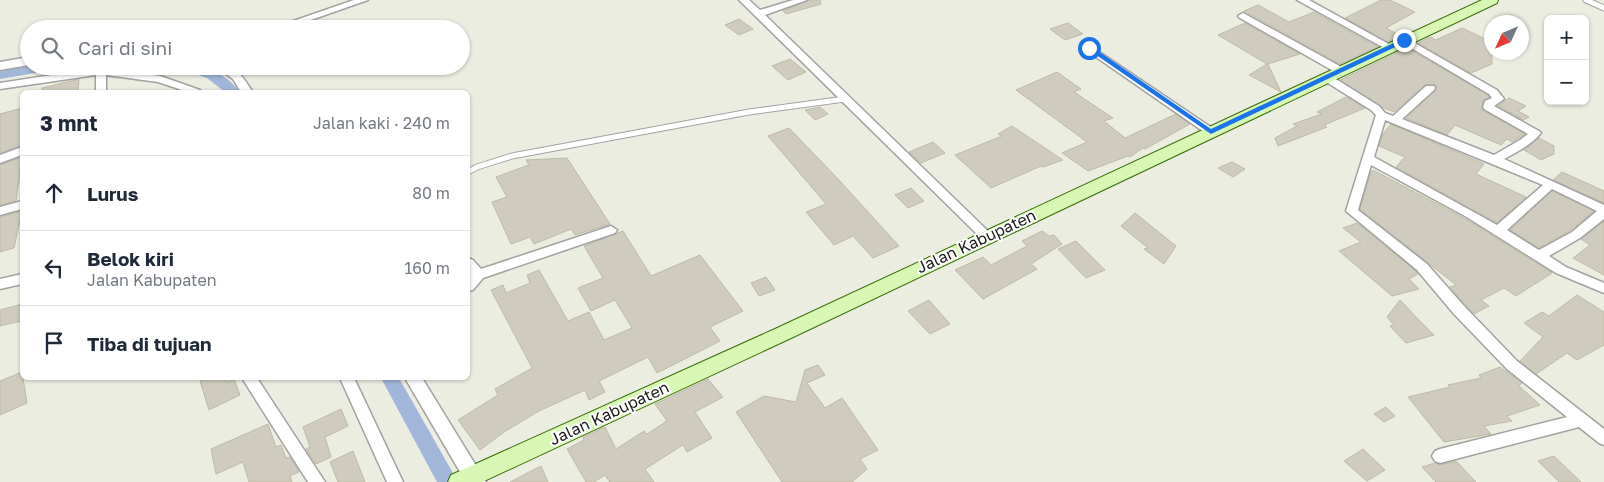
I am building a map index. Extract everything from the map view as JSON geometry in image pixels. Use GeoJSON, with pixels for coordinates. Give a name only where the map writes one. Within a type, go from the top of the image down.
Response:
{"type":"FeatureCollection","features":[{"type":"Feature","properties":{"kind":"main road","name":"Jalan Kabupaten"},"geometry":{"type":"LineString","coordinates":[[468,480],[1492,0]]}},
{"type":"Feature","properties":{"kind":"street"},"geometry":{"type":"LineString","coordinates":[[302,20],[363,0]]}},
{"type":"Feature","properties":{"kind":"street"},"geometry":{"type":"LineString","coordinates":[[758,14],[802,0]]}},
{"type":"Feature","properties":{"kind":"street"},"geometry":{"type":"LineString","coordinates":[[1302,0],[1493,92],[1500,98],[1489,103],[1488,107],[1536,133],[1524,143],[1494,160]]}},
{"type":"Feature","properties":{"kind":"street"},"geometry":{"type":"LineString","coordinates":[[748,1],[758,14],[986,236]]}},
{"type":"Feature","properties":{"kind":"street"},"geometry":{"type":"LineString","coordinates":[[1243,16],[1334,74],[1375,108],[1381,116],[1551,184],[1604,211],[1576,235],[1538,257]]}},
{"type":"Feature","properties":{"kind":"street"},"geometry":{"type":"LineString","coordinates":[[1089,48],[1211,132]]}},
{"type":"Feature","properties":{"kind":"street"},"geometry":{"type":"LineString","coordinates":[[0,66],[20,63]]}},
{"type":"Feature","properties":{"kind":"street"},"geometry":{"type":"LineString","coordinates":[[0,86],[66,75]]}},
{"type":"Feature","properties":{"kind":"street"},"geometry":{"type":"LineString","coordinates":[[101,90],[102,75]]}},
{"type":"Feature","properties":{"kind":"street"},"geometry":{"type":"LineString","coordinates":[[137,75],[160,79],[190,90]]}},
{"type":"Feature","properties":{"kind":"street"},"geometry":{"type":"LineString","coordinates":[[234,75],[246,90]]}},
{"type":"Feature","properties":{"kind":"street"},"geometry":{"type":"LineString","coordinates":[[1395,120],[1430,88]]}},
{"type":"Feature","properties":{"kind":"street"},"geometry":{"type":"LineString","coordinates":[[1381,116],[1369,159],[1362,170],[1352,211],[1422,267],[1459,310],[1512,365],[1604,438]]}},
{"type":"Feature","properties":{"kind":"street"},"geometry":{"type":"LineString","coordinates":[[0,159],[20,152]]}},
{"type":"Feature","properties":{"kind":"street"},"geometry":{"type":"LineString","coordinates":[[1369,159],[1469,213],[1538,257],[1562,270],[1604,288]]}},
{"type":"Feature","properties":{"kind":"street"},"geometry":{"type":"LineString","coordinates":[[1497,232],[1551,184]]}},
{"type":"Feature","properties":{"kind":"street"},"geometry":{"type":"LineString","coordinates":[[0,211],[20,206]]}},
{"type":"Feature","properties":{"kind":"street"},"geometry":{"type":"LineString","coordinates":[[470,284],[478,275],[612,230]]}},
{"type":"Feature","properties":{"kind":"street"},"geometry":{"type":"LineString","coordinates":[[470,265],[478,275]]}},
{"type":"Feature","properties":{"kind":"street"},"geometry":{"type":"LineString","coordinates":[[0,284],[20,279]]}},
{"type":"Feature","properties":{"kind":"street"},"geometry":{"type":"LineString","coordinates":[[250,380],[317,482]]}},
{"type":"Feature","properties":{"kind":"street"},"geometry":{"type":"LineString","coordinates":[[348,380],[395,482]]}},
{"type":"Feature","properties":{"kind":"street"},"geometry":{"type":"LineString","coordinates":[[414,380],[468,480]]}},
{"type":"Feature","properties":{"kind":"street"},"geometry":{"type":"LineString","coordinates":[[1440,456],[1582,420]]}},
{"type":"Feature","properties":{"kind":"lane"},"geometry":{"type":"LineString","coordinates":[[1586,0],[1604,8]]}},
{"type":"Feature","properties":{"kind":"lane"},"geometry":{"type":"LineString","coordinates":[[470,171],[512,156],[749,112],[845,98]]}},
{"type":"Feature","properties":{"kind":"building"},"geometry":{"type":"Polygon","coordinates":[[[809,0],[820,0],[821,4],[786,14],[783,11],[809,0]]]}},
{"type":"Feature","properties":{"kind":"building"},"geometry":{"type":"Polygon","coordinates":[[[1381,0],[1390,0],[1415,12],[1386,28],[1401,36],[1388,42],[1345,18],[1381,0]]]}},
{"type":"Feature","properties":{"kind":"building"},"geometry":{"type":"Polygon","coordinates":[[[1258,5],[1289,22],[1314,12],[1378,47],[1340,64],[1244,11],[1258,5]]]}},
{"type":"Feature","properties":{"kind":"building"},"geometry":{"type":"Polygon","coordinates":[[[739,19],[753,29],[739,35],[725,25],[739,19]]]}},
{"type":"Feature","properties":{"kind":"building"},"geometry":{"type":"Polygon","coordinates":[[[1068,23],[1083,34],[1065,40],[1050,29],[1068,23]]]}},
{"type":"Feature","properties":{"kind":"building"},"geometry":{"type":"Polygon","coordinates":[[[1245,23],[1300,54],[1268,64],[1281,92],[1249,75],[1267,64],[1218,35],[1245,23]]]}},
{"type":"Feature","properties":{"kind":"building"},"geometry":{"type":"Polygon","coordinates":[[[1462,28],[1484,38],[1484,60],[1492,60],[1492,64],[1471,73],[1418,43],[1430,37],[1436,40],[1462,28]]]}},
{"type":"Feature","properties":{"kind":"building"},"geometry":{"type":"Polygon","coordinates":[[[1407,48],[1488,95],[1489,97],[1483,100],[1482,110],[1525,134],[1512,142],[1507,139],[1501,145],[1455,125],[1447,135],[1406,118],[1435,91],[1437,87],[1434,84],[1425,85],[1394,112],[1382,107],[1340,80],[1407,48]]]}},
{"type":"Feature","properties":{"kind":"building"},"geometry":{"type":"Polygon","coordinates":[[[790,59],[806,72],[788,80],[772,66],[790,59]]]}},
{"type":"Feature","properties":{"kind":"building"},"geometry":{"type":"Polygon","coordinates":[[[1057,72],[1081,89],[1074,92],[1113,118],[1104,121],[1125,138],[1176,114],[1190,124],[1145,149],[1143,148],[1130,157],[1128,156],[1088,171],[1062,153],[1087,142],[1016,90],[1057,72]]]}},
{"type":"Feature","properties":{"kind":"building"},"geometry":{"type":"Polygon","coordinates":[[[79,79],[78,90],[42,90],[42,88],[79,79]]]}},
{"type":"Feature","properties":{"kind":"building"},"geometry":{"type":"Polygon","coordinates":[[[1346,97],[1365,108],[1324,125],[1327,127],[1278,146],[1275,138],[1297,126],[1293,124],[1322,114],[1317,112],[1346,97]]]}},
{"type":"Feature","properties":{"kind":"building"},"geometry":{"type":"Polygon","coordinates":[[[1509,98],[1526,106],[1518,111],[1529,117],[1523,120],[1498,106],[1509,98]]]}},
{"type":"Feature","properties":{"kind":"building"},"geometry":{"type":"Polygon","coordinates":[[[820,107],[828,114],[815,120],[805,110],[820,107]]]}},
{"type":"Feature","properties":{"kind":"building"},"geometry":{"type":"Polygon","coordinates":[[[20,109],[20,146],[0,153],[0,114],[20,109]]]}},
{"type":"Feature","properties":{"kind":"building"},"geometry":{"type":"Polygon","coordinates":[[[1391,124],[1484,164],[1476,174],[1526,197],[1497,223],[1396,167],[1405,157],[1379,146],[1383,134],[1391,124]]]}},
{"type":"Feature","properties":{"kind":"building"},"geometry":{"type":"Polygon","coordinates":[[[1012,126],[1063,160],[1041,166],[991,188],[955,155],[1002,136],[998,134],[1012,126]]]}},
{"type":"Feature","properties":{"kind":"building"},"geometry":{"type":"Polygon","coordinates":[[[789,128],[899,246],[873,258],[853,236],[834,245],[806,212],[826,204],[768,136],[789,128]]]}},
{"type":"Feature","properties":{"kind":"building"},"geometry":{"type":"Polygon","coordinates":[[[1539,138],[1554,146],[1554,154],[1541,160],[1524,150],[1539,138]]]}},
{"type":"Feature","properties":{"kind":"building"},"geometry":{"type":"Polygon","coordinates":[[[933,142],[945,153],[921,163],[909,152],[933,142]]]}},
{"type":"Feature","properties":{"kind":"building"},"geometry":{"type":"Polygon","coordinates":[[[20,158],[16,201],[0,205],[0,165],[20,158]]]}},
{"type":"Feature","properties":{"kind":"building"},"geometry":{"type":"Polygon","coordinates":[[[567,158],[610,224],[575,235],[571,229],[534,244],[530,237],[511,244],[492,202],[507,197],[496,177],[529,165],[526,160],[567,158]]]}},
{"type":"Feature","properties":{"kind":"building"},"geometry":{"type":"Polygon","coordinates":[[[1232,162],[1245,169],[1233,177],[1218,168],[1232,162]]]}},
{"type":"Feature","properties":{"kind":"building"},"geometry":{"type":"Polygon","coordinates":[[[1373,170],[1464,218],[1552,273],[1516,296],[1504,288],[1481,300],[1489,306],[1474,314],[1450,287],[1456,285],[1360,209],[1373,170]]]}},
{"type":"Feature","properties":{"kind":"building"},"geometry":{"type":"Polygon","coordinates":[[[1562,172],[1604,191],[1604,203],[1553,180],[1562,172]]]}},
{"type":"Feature","properties":{"kind":"building"},"geometry":{"type":"Polygon","coordinates":[[[911,188],[924,201],[908,208],[895,195],[911,188]]]}},
{"type":"Feature","properties":{"kind":"building"},"geometry":{"type":"Polygon","coordinates":[[[1552,191],[1594,211],[1571,230],[1539,248],[1510,230],[1552,191]]]}},
{"type":"Feature","properties":{"kind":"building"},"geometry":{"type":"Polygon","coordinates":[[[20,212],[14,248],[0,252],[0,217],[20,212]]]}},
{"type":"Feature","properties":{"kind":"building"},"geometry":{"type":"Polygon","coordinates":[[[1135,213],[1176,246],[1164,264],[1144,249],[1148,248],[1121,226],[1135,213]]]}},
{"type":"Feature","properties":{"kind":"building"},"geometry":{"type":"Polygon","coordinates":[[[1604,221],[1604,275],[1573,258],[1590,245],[1581,239],[1604,221]]]}},
{"type":"Feature","properties":{"kind":"building"},"geometry":{"type":"Polygon","coordinates":[[[1357,223],[1416,271],[1418,274],[1409,279],[1419,289],[1392,296],[1339,251],[1361,242],[1343,228],[1357,223]]]}},
{"type":"Feature","properties":{"kind":"building"},"geometry":{"type":"Polygon","coordinates":[[[623,231],[651,276],[700,255],[743,311],[710,327],[720,341],[657,373],[648,357],[599,381],[605,392],[589,400],[585,390],[539,411],[504,432],[480,450],[458,420],[498,395],[495,389],[532,368],[491,290],[503,285],[506,293],[530,283],[527,275],[539,270],[568,321],[589,312],[604,340],[632,328],[615,300],[591,311],[578,288],[603,278],[584,246],[623,231]]]}},
{"type":"Feature","properties":{"kind":"building"},"geometry":{"type":"Polygon","coordinates":[[[1042,231],[1049,236],[1054,235],[1062,244],[1031,264],[1037,269],[983,299],[955,270],[983,257],[991,265],[1027,246],[1022,241],[1042,231]]]}},
{"type":"Feature","properties":{"kind":"building"},"geometry":{"type":"Polygon","coordinates":[[[1076,241],[1105,270],[1086,278],[1058,249],[1076,241]]]}},
{"type":"Feature","properties":{"kind":"building"},"geometry":{"type":"Polygon","coordinates":[[[766,277],[775,290],[759,296],[751,283],[766,277]]]}},
{"type":"Feature","properties":{"kind":"building"},"geometry":{"type":"Polygon","coordinates":[[[1577,295],[1604,312],[1604,345],[1577,360],[1567,353],[1536,374],[1520,361],[1543,337],[1524,323],[1542,312],[1549,316],[1577,295]]]}},
{"type":"Feature","properties":{"kind":"building"},"geometry":{"type":"Polygon","coordinates":[[[929,300],[950,324],[930,334],[908,311],[929,300]]]}},
{"type":"Feature","properties":{"kind":"building"},"geometry":{"type":"Polygon","coordinates":[[[1400,300],[1434,335],[1406,343],[1390,326],[1394,325],[1387,317],[1400,300]]]}},
{"type":"Feature","properties":{"kind":"building"},"geometry":{"type":"Polygon","coordinates":[[[20,305],[20,321],[0,326],[0,310],[20,305]]]}},
{"type":"Feature","properties":{"kind":"building"},"geometry":{"type":"Polygon","coordinates":[[[818,365],[825,375],[807,383],[825,408],[842,398],[878,450],[860,459],[867,469],[852,482],[782,482],[736,412],[764,396],[796,402],[805,370],[818,365]]]}},
{"type":"Feature","properties":{"kind":"building"},"geometry":{"type":"Polygon","coordinates":[[[1500,367],[1522,383],[1519,386],[1540,405],[1507,416],[1512,421],[1484,426],[1491,434],[1444,442],[1408,397],[1450,387],[1448,385],[1481,378],[1479,375],[1500,367]]]}},
{"type":"Feature","properties":{"kind":"building"},"geometry":{"type":"Polygon","coordinates":[[[20,373],[20,380],[23,380],[27,403],[0,415],[0,381],[20,373]]]}},
{"type":"Feature","properties":{"kind":"building"},"geometry":{"type":"Polygon","coordinates":[[[708,379],[723,397],[695,412],[712,438],[687,452],[683,445],[645,469],[654,482],[610,482],[605,475],[594,482],[586,482],[567,449],[584,440],[583,437],[605,427],[616,449],[644,431],[647,434],[667,421],[655,404],[708,379]]]}},
{"type":"Feature","properties":{"kind":"building"},"geometry":{"type":"Polygon","coordinates":[[[226,380],[227,382],[234,380],[240,395],[209,410],[200,381],[226,380]]]}},
{"type":"Feature","properties":{"kind":"building"},"geometry":{"type":"Polygon","coordinates":[[[1386,407],[1395,416],[1384,422],[1374,414],[1386,407]]]}},
{"type":"Feature","properties":{"kind":"building"},"geometry":{"type":"Polygon","coordinates":[[[341,409],[348,426],[325,437],[331,457],[316,464],[306,449],[310,447],[303,427],[341,409]]]}},
{"type":"Feature","properties":{"kind":"building"},"geometry":{"type":"Polygon","coordinates":[[[268,424],[276,447],[281,445],[286,458],[290,457],[299,472],[290,476],[292,482],[249,482],[243,462],[216,474],[211,449],[268,424]]]}},
{"type":"Feature","properties":{"kind":"building"},"geometry":{"type":"Polygon","coordinates":[[[1363,449],[1385,470],[1367,481],[1344,461],[1363,449]]]}},
{"type":"Feature","properties":{"kind":"building"},"geometry":{"type":"Polygon","coordinates":[[[353,451],[365,482],[338,482],[330,462],[353,451]]]}},
{"type":"Feature","properties":{"kind":"building"},"geometry":{"type":"Polygon","coordinates":[[[1554,456],[1581,482],[1559,482],[1538,461],[1554,456]]]}},
{"type":"Feature","properties":{"kind":"building"},"geometry":{"type":"Polygon","coordinates":[[[1456,461],[1476,482],[1436,482],[1422,467],[1435,463],[1440,465],[1456,461]]]}},
{"type":"Feature","properties":{"kind":"building"},"geometry":{"type":"Polygon","coordinates":[[[541,466],[548,482],[510,482],[541,466]]]}},
{"type":"Feature","properties":{"kind":"waterway"},"geometry":{"type":"LineString","coordinates":[[0,75],[20,72]]}},
{"type":"Feature","properties":{"kind":"waterway"},"geometry":{"type":"LineString","coordinates":[[212,75],[231,90]]}},
{"type":"Feature","properties":{"kind":"waterway"},"geometry":{"type":"LineString","coordinates":[[391,380],[448,482]]}},
{"type":"Feature","properties":{"kind":"route"},"geometry":{"type":"LineString","coordinates":[[1089,48],[1211,132],[1404,40]]}}]}
